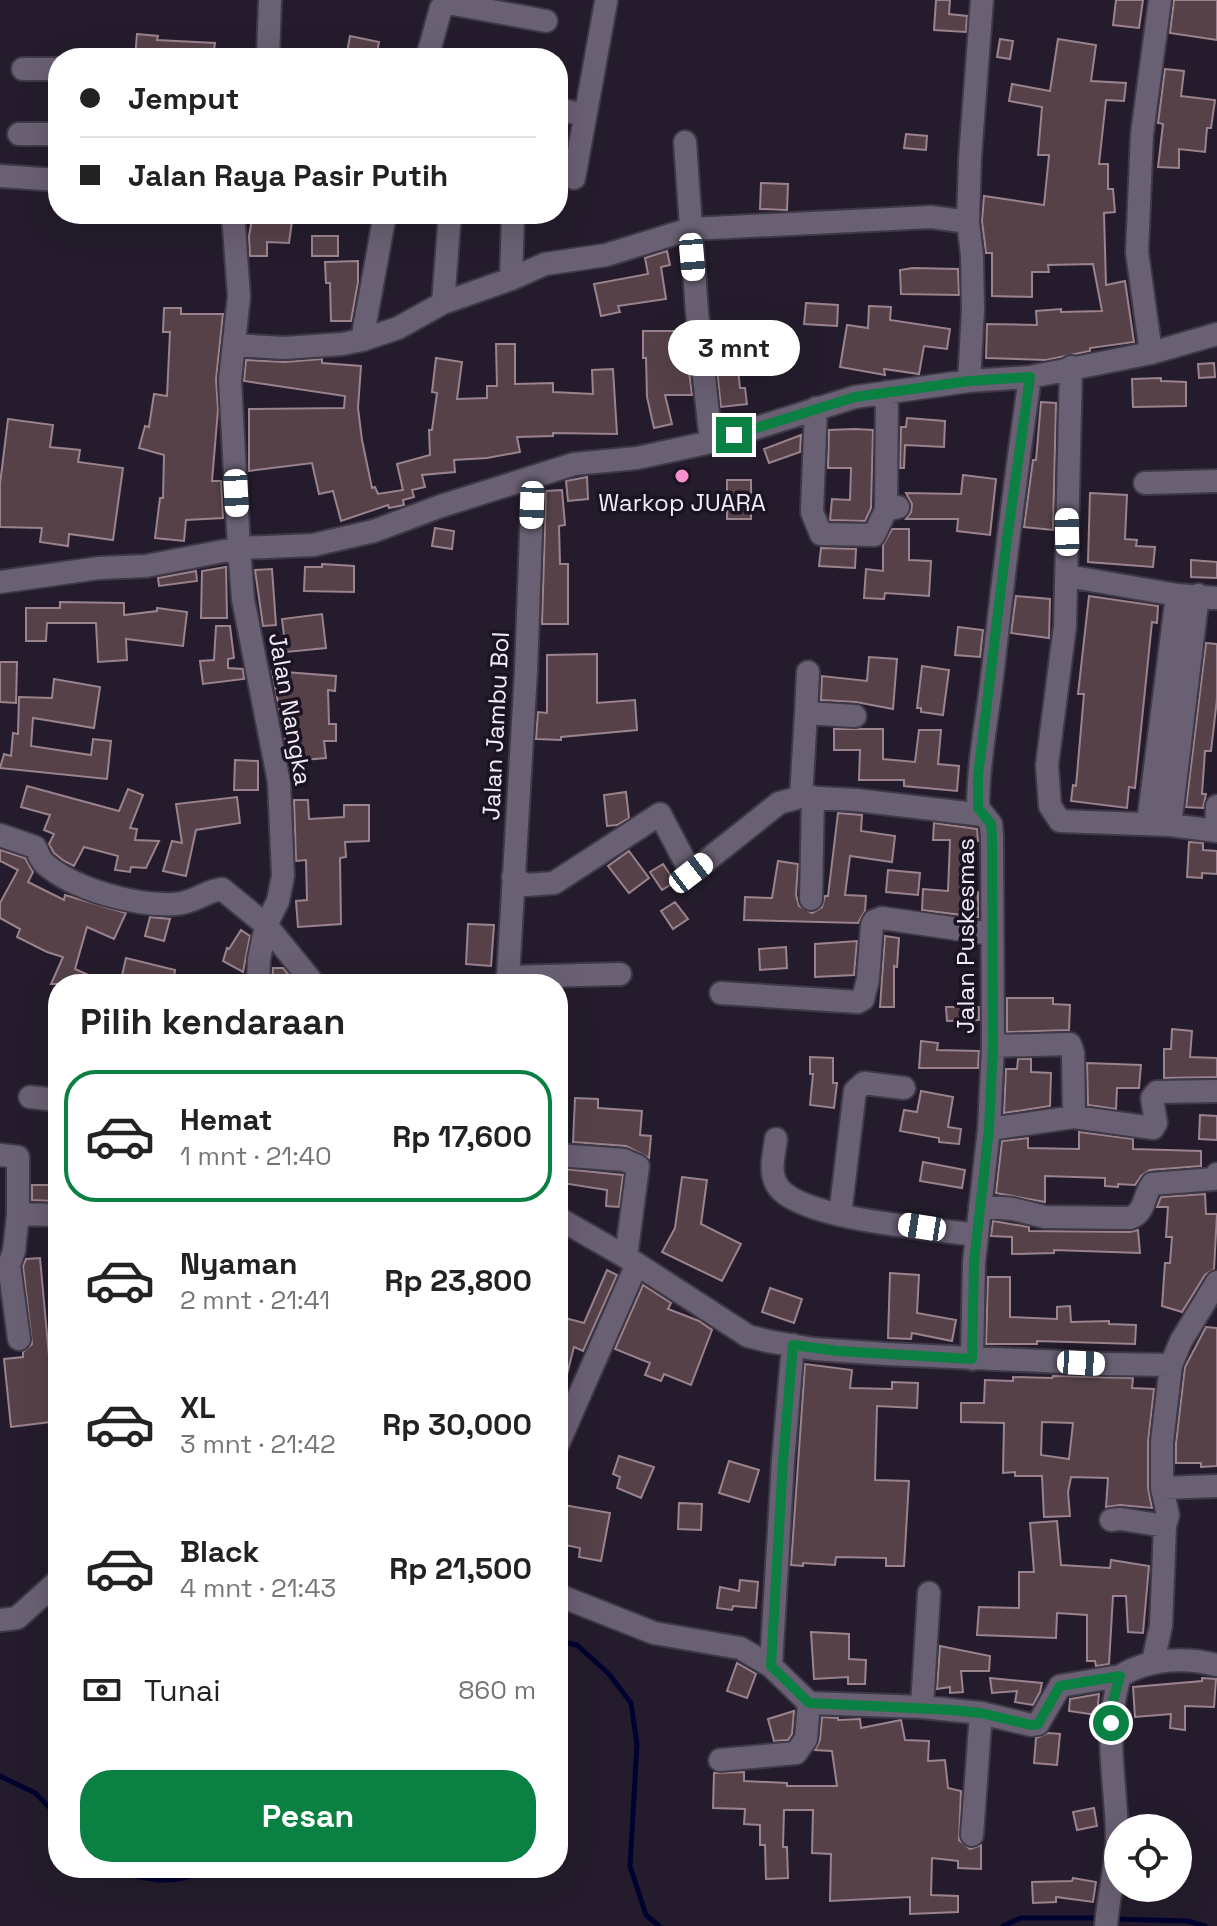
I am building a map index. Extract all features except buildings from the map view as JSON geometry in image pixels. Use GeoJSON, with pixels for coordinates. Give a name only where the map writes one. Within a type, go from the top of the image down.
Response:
{"type":"FeatureCollection","features":[{"type":"Feature","properties":{"kind":"street"},"geometry":{"type":"LineString","coordinates":[[268,48],[270,0]]}},
{"type":"Feature","properties":{"kind":"street"},"geometry":{"type":"LineString","coordinates":[[969,381],[973,310],[968,222],[970,158],[982,0]]}},
{"type":"Feature","properties":{"kind":"street"},"geometry":{"type":"LineString","coordinates":[[1151,353],[1137,252],[1137,228],[1142,134],[1160,0]]}},
{"type":"Feature","properties":{"kind":"street"},"geometry":{"type":"LineString","coordinates":[[574,178],[606,2]]}},
{"type":"Feature","properties":{"kind":"street"},"geometry":{"type":"LineString","coordinates":[[430,48],[441,8],[448,3],[546,21]]}},
{"type":"Feature","properties":{"kind":"street"},"geometry":{"type":"LineString","coordinates":[[23,69],[48,69]]}},
{"type":"Feature","properties":{"kind":"street"},"geometry":{"type":"LineString","coordinates":[[568,111],[584,115]]}},
{"type":"Feature","properties":{"kind":"street"},"geometry":{"type":"LineString","coordinates":[[19,134],[48,134]]}},
{"type":"Feature","properties":{"kind":"street"},"geometry":{"type":"LineString","coordinates":[[685,142],[690,229],[711,442]]}},
{"type":"Feature","properties":{"kind":"street"},"geometry":{"type":"LineString","coordinates":[[0,176],[48,179]]}},
{"type":"Feature","properties":{"kind":"street"},"geometry":{"type":"LineString","coordinates":[[234,345],[284,348],[362,340],[398,328],[443,303],[545,264],[606,255],[690,229],[931,217],[968,222]]}},
{"type":"Feature","properties":{"kind":"street","name":"Jalan Nangka"},"geometry":{"type":"LineString","coordinates":[[234,224],[239,296],[230,380],[239,548],[243,599],[279,782],[283,876],[278,901],[266,925],[258,974]]}},
{"type":"Feature","properties":{"kind":"street"},"geometry":{"type":"LineString","coordinates":[[362,340],[383,224]]}},
{"type":"Feature","properties":{"kind":"street"},"geometry":{"type":"LineString","coordinates":[[443,303],[449,224]]}},
{"type":"Feature","properties":{"kind":"street"},"geometry":{"type":"LineString","coordinates":[[511,279],[513,224]]}},
{"type":"Feature","properties":{"kind":"street"},"geometry":{"type":"LineString","coordinates":[[0,582],[99,568],[146,566],[239,548],[313,545],[374,531],[574,464],[637,458],[711,442],[816,408],[887,392],[1030,377],[1151,353],[1217,334]]}},
{"type":"Feature","properties":{"kind":"street"},"geometry":{"type":"LineString","coordinates":[[1071,367],[1065,626],[1047,765],[1050,806],[1060,821],[1148,823],[1217,831],[1217,806]]}},
{"type":"Feature","properties":{"kind":"street","name":"Jalan Puskesmas"},"geometry":{"type":"LineString","coordinates":[[972,1359],[977,1235],[989,1129],[993,1046],[992,836],[991,824],[978,808],[978,776],[1030,377]]}},
{"type":"Feature","properties":{"kind":"street"},"geometry":{"type":"LineString","coordinates":[[816,408],[812,512],[821,534],[874,535],[893,508],[887,392]]}},
{"type":"Feature","properties":{"kind":"street","name":"Jalan Jambu Bol"},"geometry":{"type":"LineString","coordinates":[[508,974],[526,671],[533,477]]}},
{"type":"Feature","properties":{"kind":"street"},"geometry":{"type":"LineString","coordinates":[[1145,483],[1217,481]]}},
{"type":"Feature","properties":{"kind":"street"},"geometry":{"type":"LineString","coordinates":[[1067,576],[1197,596]]}},
{"type":"Feature","properties":{"kind":"street"},"geometry":{"type":"LineString","coordinates":[[1148,823],[1197,596]]}},
{"type":"Feature","properties":{"kind":"street"},"geometry":{"type":"LineString","coordinates":[[1170,825],[1197,596]]}},
{"type":"Feature","properties":{"kind":"street"},"geometry":{"type":"LineString","coordinates":[[808,672],[807,797],[811,899]]}},
{"type":"Feature","properties":{"kind":"street"},"geometry":{"type":"LineString","coordinates":[[806,713],[855,716]]}},
{"type":"Feature","properties":{"kind":"street"},"geometry":{"type":"LineString","coordinates":[[513,877],[526,885],[554,883],[660,814],[691,873],[779,803],[807,797],[983,815]]}},
{"type":"Feature","properties":{"kind":"street"},"geometry":{"type":"LineString","coordinates":[[0,835],[35,847],[43,862],[79,884],[129,902],[175,904],[194,901],[208,891],[222,889],[266,925],[306,974]]}},
{"type":"Feature","properties":{"kind":"street"},"geometry":{"type":"LineString","coordinates":[[721,993],[858,1002],[863,999],[868,979],[872,925],[882,918],[992,934]]}},
{"type":"Feature","properties":{"kind":"street","name":"Jalan Jambu Bol"},"geometry":{"type":"LineString","coordinates":[[568,975],[620,974]]}},
{"type":"Feature","properties":{"kind":"street"},"geometry":{"type":"LineString","coordinates":[[993,1046],[1070,1044],[1073,1053],[1074,1117]]}},
{"type":"Feature","properties":{"kind":"street"},"geometry":{"type":"LineString","coordinates":[[840,1215],[855,1091],[864,1083],[904,1088]]}},
{"type":"Feature","properties":{"kind":"street"},"geometry":{"type":"LineString","coordinates":[[997,1128],[1074,1117],[1153,1128],[1156,1123],[1152,1098],[1157,1092],[1217,1091]]}},
{"type":"Feature","properties":{"kind":"street"},"geometry":{"type":"LineString","coordinates":[[30,1097],[48,1099]]}},
{"type":"Feature","properties":{"kind":"street"},"geometry":{"type":"LineString","coordinates":[[776,1139],[772,1168],[777,1186],[791,1198],[840,1215],[977,1235]]}},
{"type":"Feature","properties":{"kind":"street"},"geometry":{"type":"LineString","coordinates":[[0,1155],[18,1157],[12,1219],[14,1251],[9,1265],[19,1339]]}},
{"type":"Feature","properties":{"kind":"street"},"geometry":{"type":"LineString","coordinates":[[568,1156],[624,1160],[638,1166],[631,1260],[568,1419]]}},
{"type":"Feature","properties":{"kind":"street"},"geometry":{"type":"LineString","coordinates":[[980,1206],[1013,1209],[1045,1217],[1130,1218],[1142,1210],[1152,1184],[1214,1179],[1217,1174]]}},
{"type":"Feature","properties":{"kind":"street"},"geometry":{"type":"LineString","coordinates":[[12,1219],[48,1216]]}},
{"type":"Feature","properties":{"kind":"street"},"geometry":{"type":"LineString","coordinates":[[568,1228],[631,1260],[748,1336],[829,1350],[972,1359],[1171,1365]]}},
{"type":"Feature","properties":{"kind":"street"},"geometry":{"type":"LineString","coordinates":[[1153,1661],[1161,1626],[1167,1505],[1162,1488],[1162,1442],[1171,1365],[1181,1341],[1217,1282]]}},
{"type":"Feature","properties":{"kind":"street"},"geometry":{"type":"LineString","coordinates":[[771,1666],[793,1345]]}},
{"type":"Feature","properties":{"kind":"street"},"geometry":{"type":"LineString","coordinates":[[1162,1488],[1217,1486]]}},
{"type":"Feature","properties":{"kind":"street"},"geometry":{"type":"LineString","coordinates":[[1111,1520],[1165,1526]]}},
{"type":"Feature","properties":{"kind":"street"},"geometry":{"type":"LineString","coordinates":[[0,1620],[17,1618],[48,1590]]}},
{"type":"Feature","properties":{"kind":"street"},"geometry":{"type":"LineString","coordinates":[[922,1707],[929,1593]]}},
{"type":"Feature","properties":{"kind":"street"},"geometry":{"type":"LineString","coordinates":[[568,1599],[654,1633],[740,1648],[771,1666],[809,1703],[922,1707],[981,1713],[1035,1725],[1060,1686],[1120,1676],[1153,1661],[1199,1661],[1217,1665]]}},
{"type":"Feature","properties":{"kind":"street"},"geometry":{"type":"LineString","coordinates":[[1106,1926],[1108,1893],[1117,1844],[1110,1752],[1112,1704],[1120,1676]]}},
{"type":"Feature","properties":{"kind":"street"},"geometry":{"type":"LineString","coordinates":[[720,1760],[796,1753],[806,1739],[809,1703]]}},
{"type":"Feature","properties":{"kind":"street"},"geometry":{"type":"LineString","coordinates":[[972,1835],[981,1713]]}},
{"type":"Feature","properties":{"kind":"waterway"},"geometry":{"type":"LineString","coordinates":[[568,1643],[577,1645],[609,1674],[631,1703],[637,1744],[630,1866],[646,1915],[659,1926]]}},
{"type":"Feature","properties":{"kind":"waterway"},"geometry":{"type":"LineString","coordinates":[[0,1776],[35,1793],[48,1806]]}},
{"type":"Feature","properties":{"kind":"waterway"},"geometry":{"type":"LineString","coordinates":[[145,1878],[185,1878]]}},
{"type":"Feature","properties":{"kind":"waterway"},"geometry":{"type":"LineString","coordinates":[[1003,1926],[1021,1918],[1100,1918]]}},
{"type":"Feature","properties":{"kind":"waterway"},"geometry":{"type":"LineString","coordinates":[[1114,1919],[1187,1921],[1205,1926]]}},
{"type":"Feature","properties":{"kind":"place","name":"Warkop JUARA"},"geometry":{"type":"Point","coordinates":[682,476]}},
{"type":"Feature","properties":{"kind":"route"},"geometry":{"type":"LineString","coordinates":[[734,435],[855,397],[969,381],[1030,377],[978,776],[978,808],[991,824],[992,836],[993,1046],[989,1129],[974,1262],[972,1359],[838,1351],[793,1345],[771,1666],[809,1703],[922,1707],[981,1713],[1031,1725],[1038,1724],[1060,1686],[1120,1676],[1112,1704],[1111,1723]]}}]}
